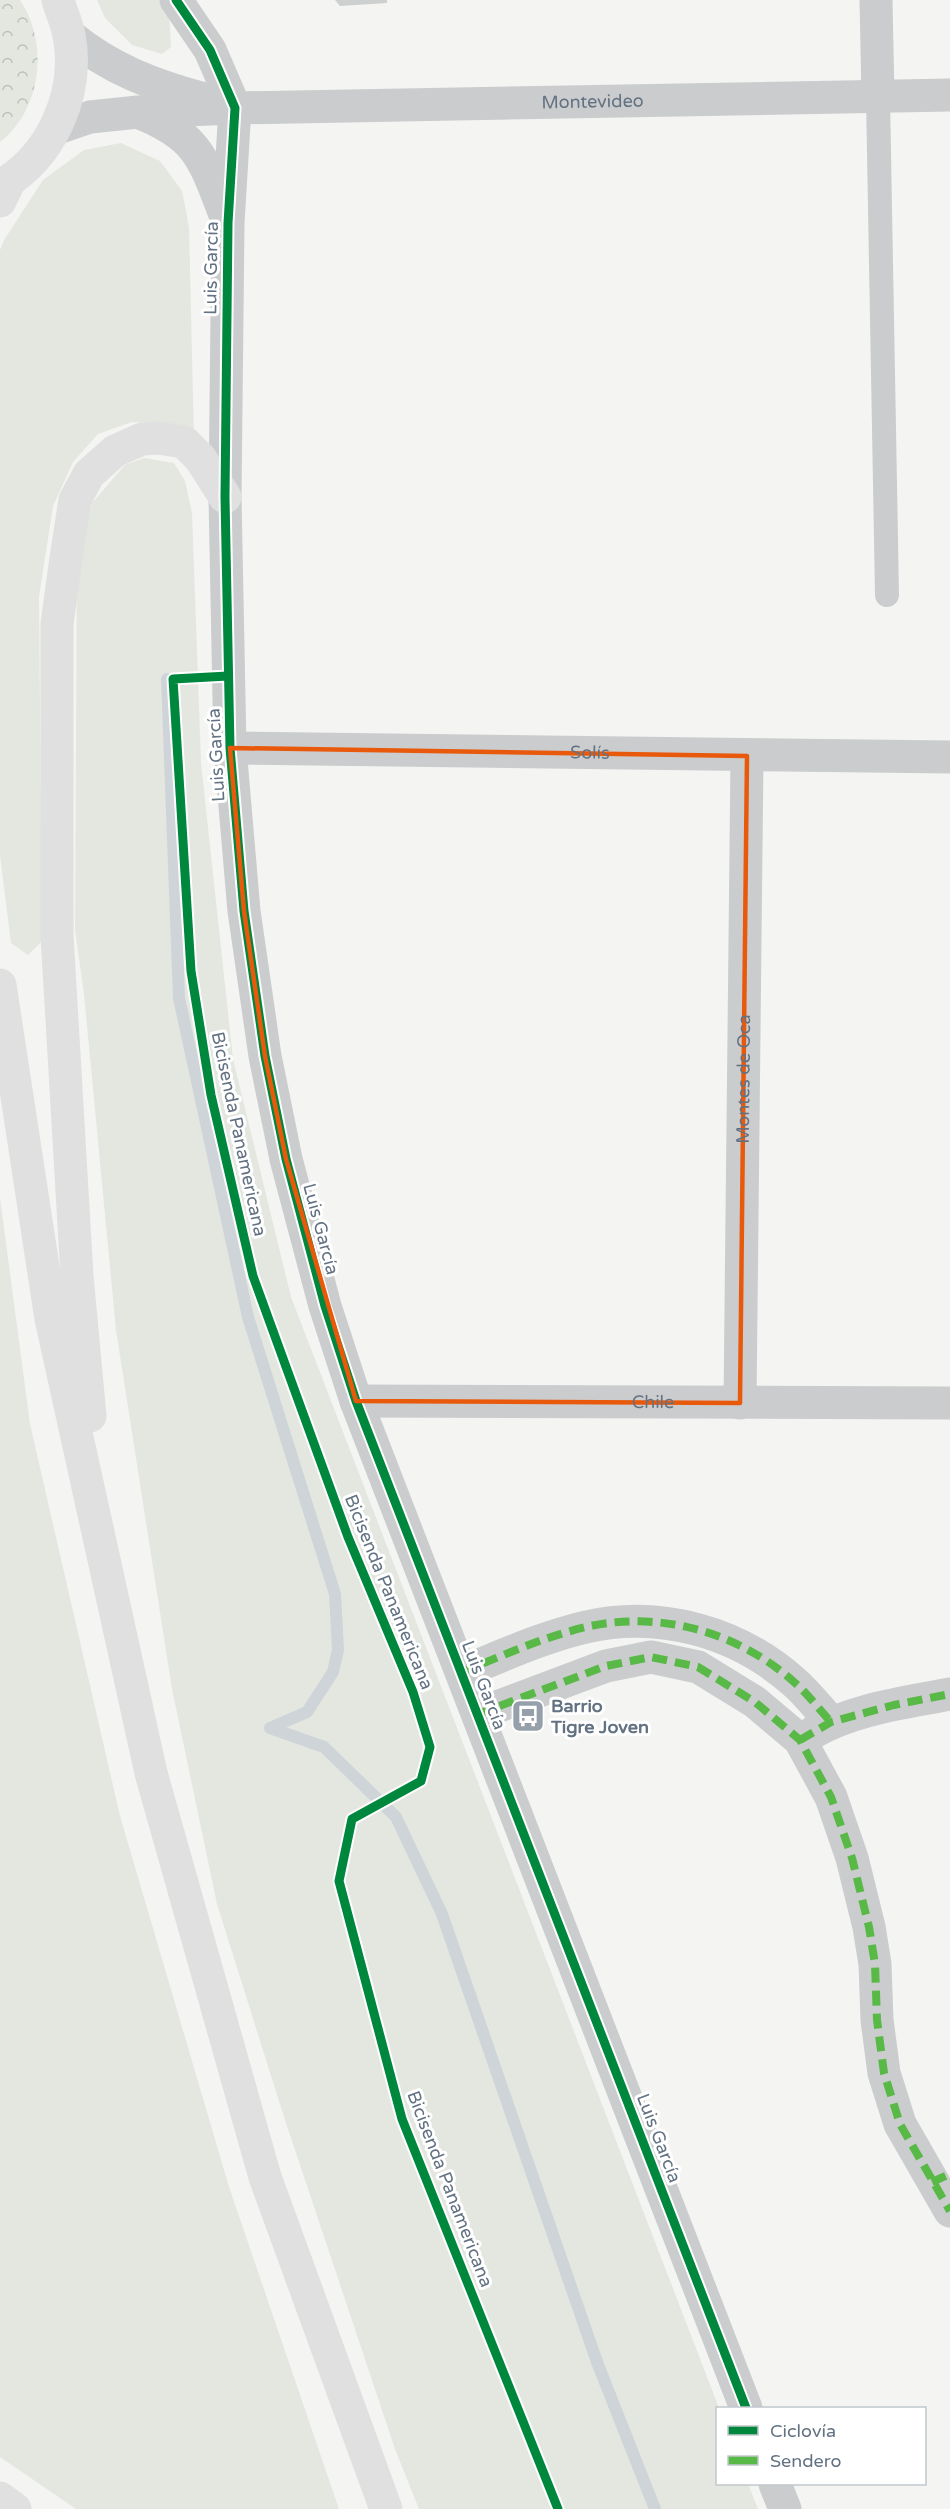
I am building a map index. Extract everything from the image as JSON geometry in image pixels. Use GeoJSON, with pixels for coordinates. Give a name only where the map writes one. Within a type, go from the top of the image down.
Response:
{"type":"FeatureCollection","features":[{"type":"Feature","properties":{"kind":"main road"},"geometry":{"type":"LineString","coordinates":[[3,189],[36,158],[55,129],[67,99],[71,67],[69,35],[58,0]]}},
{"type":"Feature","properties":{"kind":"main road"},"geometry":{"type":"LineString","coordinates":[[103,1549],[77,1276],[57,935],[57,624],[75,500],[89,474],[115,451],[142,439],[158,438],[184,442],[200,458],[225,497]]}},
{"type":"Feature","properties":{"kind":"main road"},"geometry":{"type":"LineString","coordinates":[[0,985],[51,1319],[151,1773],[264,2177],[386,2509]]}},
{"type":"Feature","properties":{"kind":"main road"},"geometry":{"type":"LineString","coordinates":[[0,2498],[15,2509]]}},
{"type":"Feature","properties":{"kind":"street","name":"Luis García"},"geometry":{"type":"LineString","coordinates":[[176,0],[210,50],[235,108],[228,223],[225,497],[230,748],[244,911],[265,1056],[286,1160],[325,1306],[356,1401],[745,2407]]}},
{"type":"Feature","properties":{"kind":"street"},"geometry":{"type":"LineString","coordinates":[[876,0],[878,98]]}},
{"type":"Feature","properties":{"kind":"street","name":"Montevideo"},"geometry":{"type":"LineString","coordinates":[[69,35],[94,55],[127,73],[163,88],[235,108]]}},
{"type":"Feature","properties":{"kind":"street","name":"Montevideo"},"geometry":{"type":"LineString","coordinates":[[55,129],[90,117],[138,112],[235,108],[950,95]]}},
{"type":"Feature","properties":{"kind":"street"},"geometry":{"type":"LineString","coordinates":[[138,112],[166,123],[184,136],[200,155],[228,223]]}},
{"type":"Feature","properties":{"kind":"street","name":"Solís"},"geometry":{"type":"LineString","coordinates":[[230,748],[950,757]]}},
{"type":"Feature","properties":{"kind":"street","name":"Montes de Oca"},"geometry":{"type":"LineString","coordinates":[[740,1403],[747,756]]}},
{"type":"Feature","properties":{"kind":"street","name":"Chile"},"geometry":{"type":"LineString","coordinates":[[356,1401],[950,1404]]}},
{"type":"Feature","properties":{"kind":"street"},"geometry":{"type":"LineString","coordinates":[[462,1672],[588,1626],[657,1622],[701,1629],[744,1646],[794,1682],[831,1722]]}},
{"type":"Feature","properties":{"kind":"street"},"geometry":{"type":"LineString","coordinates":[[478,1714],[606,1666],[651,1657],[698,1667],[755,1702],[800,1740],[831,1797],[852,1858],[869,1926],[875,1964],[877,2020],[884,2073],[900,2124],[941,2178],[950,2211]]}},
{"type":"Feature","properties":{"kind":"street"},"geometry":{"type":"LineString","coordinates":[[800,1740],[831,1722],[894,1705],[950,1694]]}},
{"type":"Feature","properties":{"kind":"street"},"geometry":{"type":"LineString","coordinates":[[775,2485],[785,2509]]}},
{"type":"Feature","properties":{"kind":"lane"},"geometry":{"type":"LineString","coordinates":[[878,98],[887,596]]}},
{"type":"Feature","properties":{"kind":"highlighted area"},"geometry":{"type":"Polygon","coordinates":[[[230,748],[747,756],[740,1403],[356,1401],[286,1159],[265,1056],[244,911],[230,748]]]}},
{"type":"Feature","properties":{"kind":"green space"},"geometry":{"type":"Polygon","coordinates":[[[0,0],[20,0],[29,17],[35,36],[37,75],[25,112],[0,142],[0,0]]]}},
{"type":"Feature","properties":{"kind":"green space"},"geometry":{"type":"Polygon","coordinates":[[[97,0],[159,0],[169,11],[171,47],[162,54],[132,45],[105,18],[97,0]]]}},
{"type":"Feature","properties":{"kind":"green space"},"geometry":{"type":"Polygon","coordinates":[[[121,143],[160,161],[182,191],[189,227],[194,440],[166,423],[132,422],[98,434],[73,462],[53,506],[39,597],[42,941],[28,955],[11,943],[0,855],[0,250],[4,240],[43,180],[84,150],[121,143]]]}},
{"type":"Feature","properties":{"kind":"green space"},"geometry":{"type":"Polygon","coordinates":[[[144,458],[174,463],[185,481],[192,513],[201,763],[233,1059],[291,1297],[719,2407],[716,2407],[716,2485],[748,2485],[758,2509],[419,2509],[395,2449],[284,2117],[217,1904],[172,1689],[116,1330],[84,994],[75,930],[77,553],[92,503],[125,465],[144,458]]]}},
{"type":"Feature","properties":{"kind":"green space"},"geometry":{"type":"Polygon","coordinates":[[[0,1198],[30,1424],[120,1816],[229,2187],[339,2509],[76,2509],[0,2457],[0,1198]]]}},
{"type":"Feature","properties":{"kind":"building"},"geometry":{"type":"Polygon","coordinates":[[[335,0],[387,0],[387,3],[340,6],[335,0]]]}},
{"type":"Feature","properties":{"kind":"waterway"},"geometry":{"type":"LineString","coordinates":[[167,679],[179,998],[248,1317],[335,1594],[338,1650],[333,1672],[307,1712],[270,1728]]}},
{"type":"Feature","properties":{"kind":"waterway"},"geometry":{"type":"LineString","coordinates":[[270,1728],[324,1747],[396,1817],[442,1914],[597,2362],[655,2509]]}},
{"type":"Feature","properties":{"kind":"marked path"},"geometry":{"type":"LineString","coordinates":[[462,1672],[538,1641],[586,1627],[614,1622],[642,1621],[670,1624],[697,1629],[748,1650],[794,1682],[831,1722]]}},
{"type":"Feature","properties":{"kind":"marked path"},"geometry":{"type":"LineString","coordinates":[[478,1714],[606,1666],[651,1657],[698,1667],[755,1702],[800,1740],[831,1797],[852,1858],[869,1927],[875,1964],[877,2020],[884,2073],[900,2124],[950,2211]]}},
{"type":"Feature","properties":{"kind":"marked path"},"geometry":{"type":"LineString","coordinates":[[800,1740],[831,1722],[894,1705],[950,1694]]}},
{"type":"Feature","properties":{"kind":"marked path"},"geometry":{"type":"LineString","coordinates":[[932,2182],[950,2174]]}},
{"type":"Feature","properties":{"kind":"cycle path"},"geometry":{"type":"LineString","coordinates":[[176,0],[210,50],[235,108],[228,223],[225,497],[230,748],[244,911],[265,1056],[286,1159],[325,1306],[356,1401],[746,2407]]}},
{"type":"Feature","properties":{"kind":"cycle path","name":"Bicisenda Panamericana"},"geometry":{"type":"LineString","coordinates":[[228,676],[173,679],[191,971],[211,1095],[253,1276],[348,1537],[413,1692],[430,1747],[421,1781],[352,1819],[339,1881],[402,2119],[558,2509]]}},
{"type":"Feature","properties":{"kind":"place","name":"Barrio Tigre Joven"},"geometry":{"type":"Point","coordinates":[528,1716]}}]}
